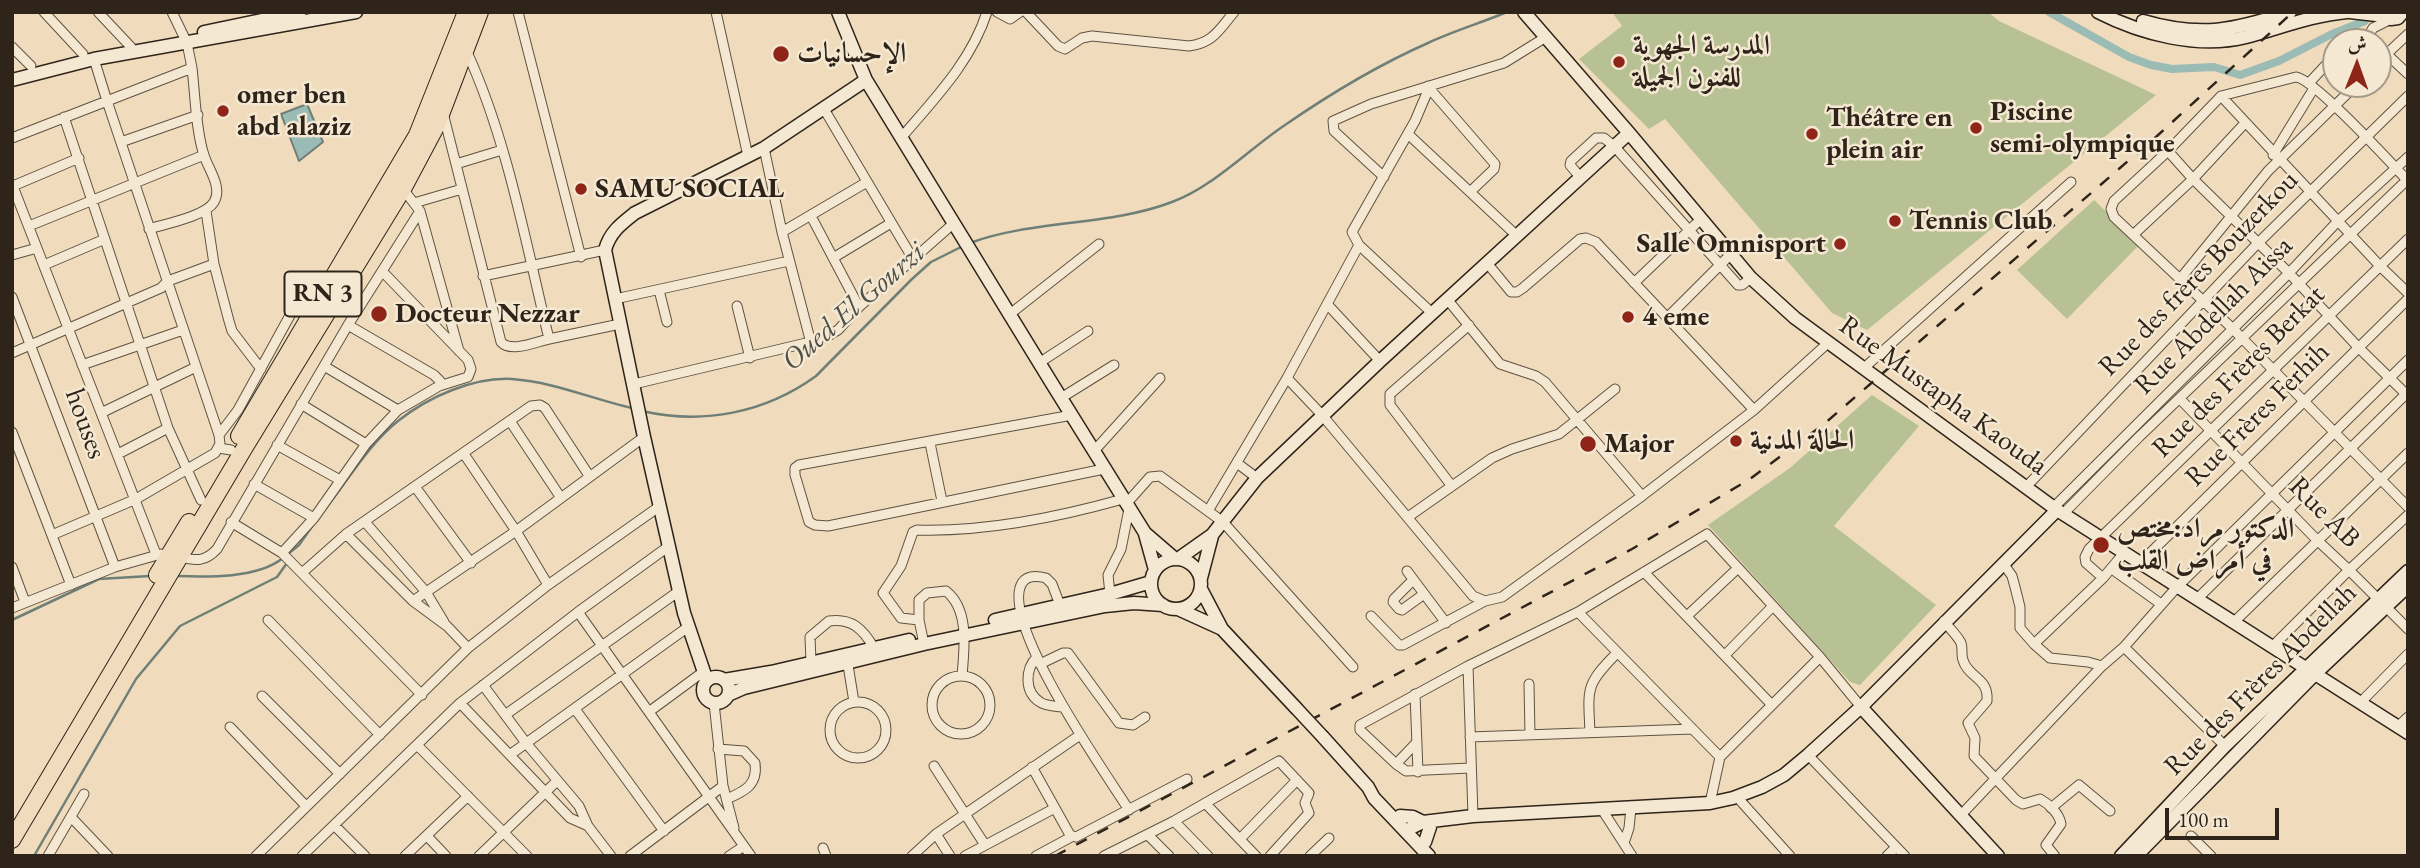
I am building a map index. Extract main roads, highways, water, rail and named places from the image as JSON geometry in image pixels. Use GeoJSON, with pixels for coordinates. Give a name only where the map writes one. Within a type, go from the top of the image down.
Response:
{"type":"FeatureCollection","features":[{"type":"Feature","properties":{"kind":"highway","name":"RN 3"},"geometry":{"type":"LineString","coordinates":[[12,840],[152,594],[225,449],[326,289],[417,135],[467,12]]}},
{"type":"Feature","properties":{"kind":"highway","name":"RN 3"},"geometry":{"type":"LineString","coordinates":[[168,559],[403,189],[437,125],[480,12]]}},
{"type":"Feature","properties":{"kind":"highway","name":"RN 3"},"geometry":{"type":"LineString","coordinates":[[12,821],[152,594]]}},
{"type":"Feature","properties":{"kind":"main road"},"geometry":{"type":"LineString","coordinates":[[12,71],[186,40],[300,12]]}},
{"type":"Feature","properties":{"kind":"main road"},"geometry":{"type":"LineString","coordinates":[[266,20],[356,12]]}},
{"type":"Feature","properties":{"kind":"main road"},"geometry":{"type":"LineString","coordinates":[[838,12],[866,80],[1145,533],[1176,559],[1195,567],[1222,629],[1324,737],[1368,787],[1374,798],[1420,830],[1429,856]]}},
{"type":"Feature","properties":{"kind":"main road"},"geometry":{"type":"LineString","coordinates":[[2098,12],[2160,35],[2203,39],[2245,37],[2310,19],[2349,12],[2395,15]]}},
{"type":"Feature","properties":{"kind":"main road"},"geometry":{"type":"LineString","coordinates":[[2118,12],[2159,26],[2202,31],[2243,27],[2290,12]]}},
{"type":"Feature","properties":{"kind":"main road","name":"Rue Mustapha Kaouda"},"geometry":{"type":"LineString","coordinates":[[1527,16],[1629,132],[1751,278],[1786,311],[2058,510],[2403,730]]}},
{"type":"Feature","properties":{"kind":"main road"},"geometry":{"type":"LineString","coordinates":[[12,80],[88,57]]}},
{"type":"Feature","properties":{"kind":"main road"},"geometry":{"type":"LineString","coordinates":[[866,80],[764,148],[635,213],[618,226],[607,242],[605,250],[644,437],[688,627],[704,671],[704,696],[714,703],[744,688],[923,640],[1024,618],[1114,604],[1163,605],[1222,629]]}},
{"type":"Feature","properties":{"kind":"main road"},"geometry":{"type":"LineString","coordinates":[[1024,618],[1110,594],[1153,576],[1167,560],[1176,559],[1212,535],[1257,478],[1322,415],[1629,132]]}},
{"type":"Feature","properties":{"kind":"main road"},"geometry":{"type":"LineString","coordinates":[[1420,830],[1473,816],[1710,803],[1737,797],[1784,775],[1861,706],[2058,510]]}},
{"type":"Feature","properties":{"kind":"main road"},"geometry":{"type":"LineString","coordinates":[[1145,533],[1156,599],[1163,605]]}},
{"type":"Feature","properties":{"kind":"main road"},"geometry":{"type":"LineString","coordinates":[[1178,609],[1189,606],[1196,598],[1212,535]]}},
{"type":"Feature","properties":{"kind":"main road","name":"Rue des Frères Abdellah"},"geometry":{"type":"LineString","coordinates":[[2121,856],[2225,746],[2382,603],[2408,571]]}},
{"type":"Feature","properties":{"kind":"main road","name":"Rue des Frères Abdellah"},"geometry":{"type":"LineString","coordinates":[[2382,603],[2408,586]]}},
{"type":"Feature","properties":{"kind":"main road"},"geometry":{"type":"LineString","coordinates":[[704,671],[730,679],[811,662],[847,659],[874,648],[923,640]]}},
{"type":"Feature","properties":{"kind":"main road"},"geometry":{"type":"LineString","coordinates":[[704,671],[730,679]]}},
{"type":"Feature","properties":{"kind":"main road","name":"Rue des Frères Abdellah"},"geometry":{"type":"LineString","coordinates":[[2136,856],[2310,671]]}},
{"type":"Feature","properties":{"kind":"main road"},"geometry":{"type":"LineString","coordinates":[[728,695],[730,679]]}},
{"type":"Feature","properties":{"kind":"main road"},"geometry":{"type":"LineString","coordinates":[[1861,706],[1998,856]]}},
{"type":"Feature","properties":{"kind":"main road"},"geometry":{"type":"LineString","coordinates":[[1368,787],[1377,791],[1400,816],[1420,830],[1438,856]]}},
{"type":"Feature","properties":{"kind":"water"},"geometry":{"type":"Polygon","coordinates":[[[307,104],[323,142],[299,161],[281,114],[307,104]]]}},
{"type":"Feature","properties":{"kind":"waterway","name":"Oued El Gourzi"},"geometry":{"type":"LineString","coordinates":[[970,243],[1019,230],[1148,210],[1172,202],[1202,187],[1285,125],[1355,81],[1438,39],[1507,12]]}},
{"type":"Feature","properties":{"kind":"waterway"},"geometry":{"type":"LineString","coordinates":[[2049,12],[2129,57],[2151,65],[2172,69],[2214,67],[2240,75],[2279,61],[2332,34],[2365,21]]}},
{"type":"Feature","properties":{"kind":"waterway","name":"Oued El Gourzi"},"geometry":{"type":"LineString","coordinates":[[642,411],[688,417],[733,413],[755,407],[796,389],[816,376],[931,262],[963,246]]}},
{"type":"Feature","properties":{"kind":"waterway","name":"Oued El Gourzi"},"geometry":{"type":"LineString","coordinates":[[326,508],[387,430],[423,404],[467,385],[497,379],[528,381],[632,408]]}},
{"type":"Feature","properties":{"kind":"waterway","name":"Oued El Gourzi"},"geometry":{"type":"LineString","coordinates":[[288,554],[299,545],[313,525]]}},
{"type":"Feature","properties":{"kind":"waterway","name":"Oued El Gourzi"},"geometry":{"type":"LineString","coordinates":[[174,576],[246,573],[260,570],[283,558]]}},
{"type":"Feature","properties":{"kind":"waterway"},"geometry":{"type":"LineString","coordinates":[[34,856],[136,679],[180,626],[277,577],[287,563]]}},
{"type":"Feature","properties":{"kind":"waterway","name":"Oued El Gourzi"},"geometry":{"type":"LineString","coordinates":[[12,620],[99,579],[150,576]]}},
{"type":"Feature","properties":{"kind":"railway"},"geometry":{"type":"LineString","coordinates":[[1055,856],[1632,549],[1750,479],[1824,424],[2157,136],[2293,12]]}},
{"type":"Feature","properties":{"kind":"place","name":"الإحسانيات"},"geometry":{"type":"Point","coordinates":[781,54]}},
{"type":"Feature","properties":{"kind":"place","name":"المدرسة الجهوية للفنون الجميلة"},"geometry":{"type":"Point","coordinates":[1619,62]}},
{"type":"Feature","properties":{"kind":"place","name":"omer ben abd alaziz"},"geometry":{"type":"Point","coordinates":[223,111]}},
{"type":"Feature","properties":{"kind":"place","name":"Piscine semi-olympique"},"geometry":{"type":"Point","coordinates":[1976,128]}},
{"type":"Feature","properties":{"kind":"place","name":"Théâtre en plein air"},"geometry":{"type":"Point","coordinates":[1812,134]}},
{"type":"Feature","properties":{"kind":"place","name":"SAMU SOCIAL"},"geometry":{"type":"Point","coordinates":[581,189]}},
{"type":"Feature","properties":{"kind":"place","name":"Tennis Club"},"geometry":{"type":"Point","coordinates":[1895,221]}},
{"type":"Feature","properties":{"kind":"place","name":"Salle Omnisport"},"geometry":{"type":"Point","coordinates":[1840,244]}},
{"type":"Feature","properties":{"kind":"place","name":"Docteur Nezzar"},"geometry":{"type":"Point","coordinates":[379,314]}},
{"type":"Feature","properties":{"kind":"place","name":"4 eme"},"geometry":{"type":"Point","coordinates":[1628,317]}},
{"type":"Feature","properties":{"kind":"place","name":"الحالة المدنية"},"geometry":{"type":"Point","coordinates":[1736,441]}},
{"type":"Feature","properties":{"kind":"place","name":"Major"},"geometry":{"type":"Point","coordinates":[1588,444]}},
{"type":"Feature","properties":{"kind":"place","name":"الدكتور مراد:مختص في أمراض القلب"},"geometry":{"type":"Point","coordinates":[2101,545]}}]}
